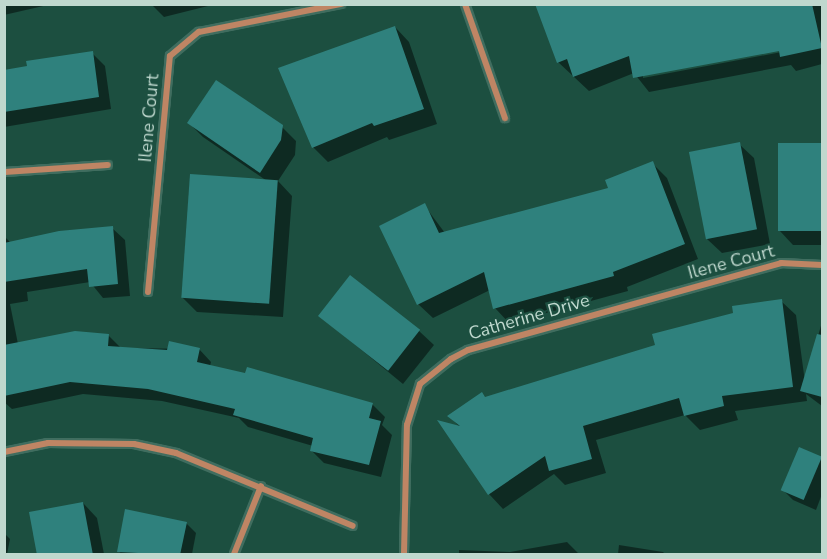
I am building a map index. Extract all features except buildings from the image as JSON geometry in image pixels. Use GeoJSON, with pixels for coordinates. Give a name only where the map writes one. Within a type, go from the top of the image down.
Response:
{"type":"FeatureCollection","features":[{"type":"Feature","properties":{"kind":"street","name":"Ilene Court"},"geometry":{"type":"LineString","coordinates":[[148,292],[170,56],[199,33],[341,4]]}},
{"type":"Feature","properties":{"kind":"street"},"geometry":{"type":"LineString","coordinates":[[465,4],[505,118]]}},
{"type":"Feature","properties":{"kind":"street"},"geometry":{"type":"LineString","coordinates":[[4,172],[108,165]]}},
{"type":"Feature","properties":{"kind":"street","name":"Ilene Court"},"geometry":{"type":"LineString","coordinates":[[683,290],[781,263],[822,265]]}},
{"type":"Feature","properties":{"kind":"street","name":"Catherine Drive"},"geometry":{"type":"LineString","coordinates":[[404,555],[407,425],[420,384],[468,350],[683,290]]}},
{"type":"Feature","properties":{"kind":"street"},"geometry":{"type":"LineString","coordinates":[[4,452],[48,443],[134,444],[176,453],[261,486],[353,526]]}},
{"type":"Feature","properties":{"kind":"street"},"geometry":{"type":"LineString","coordinates":[[234,555],[261,486]]}}]}
